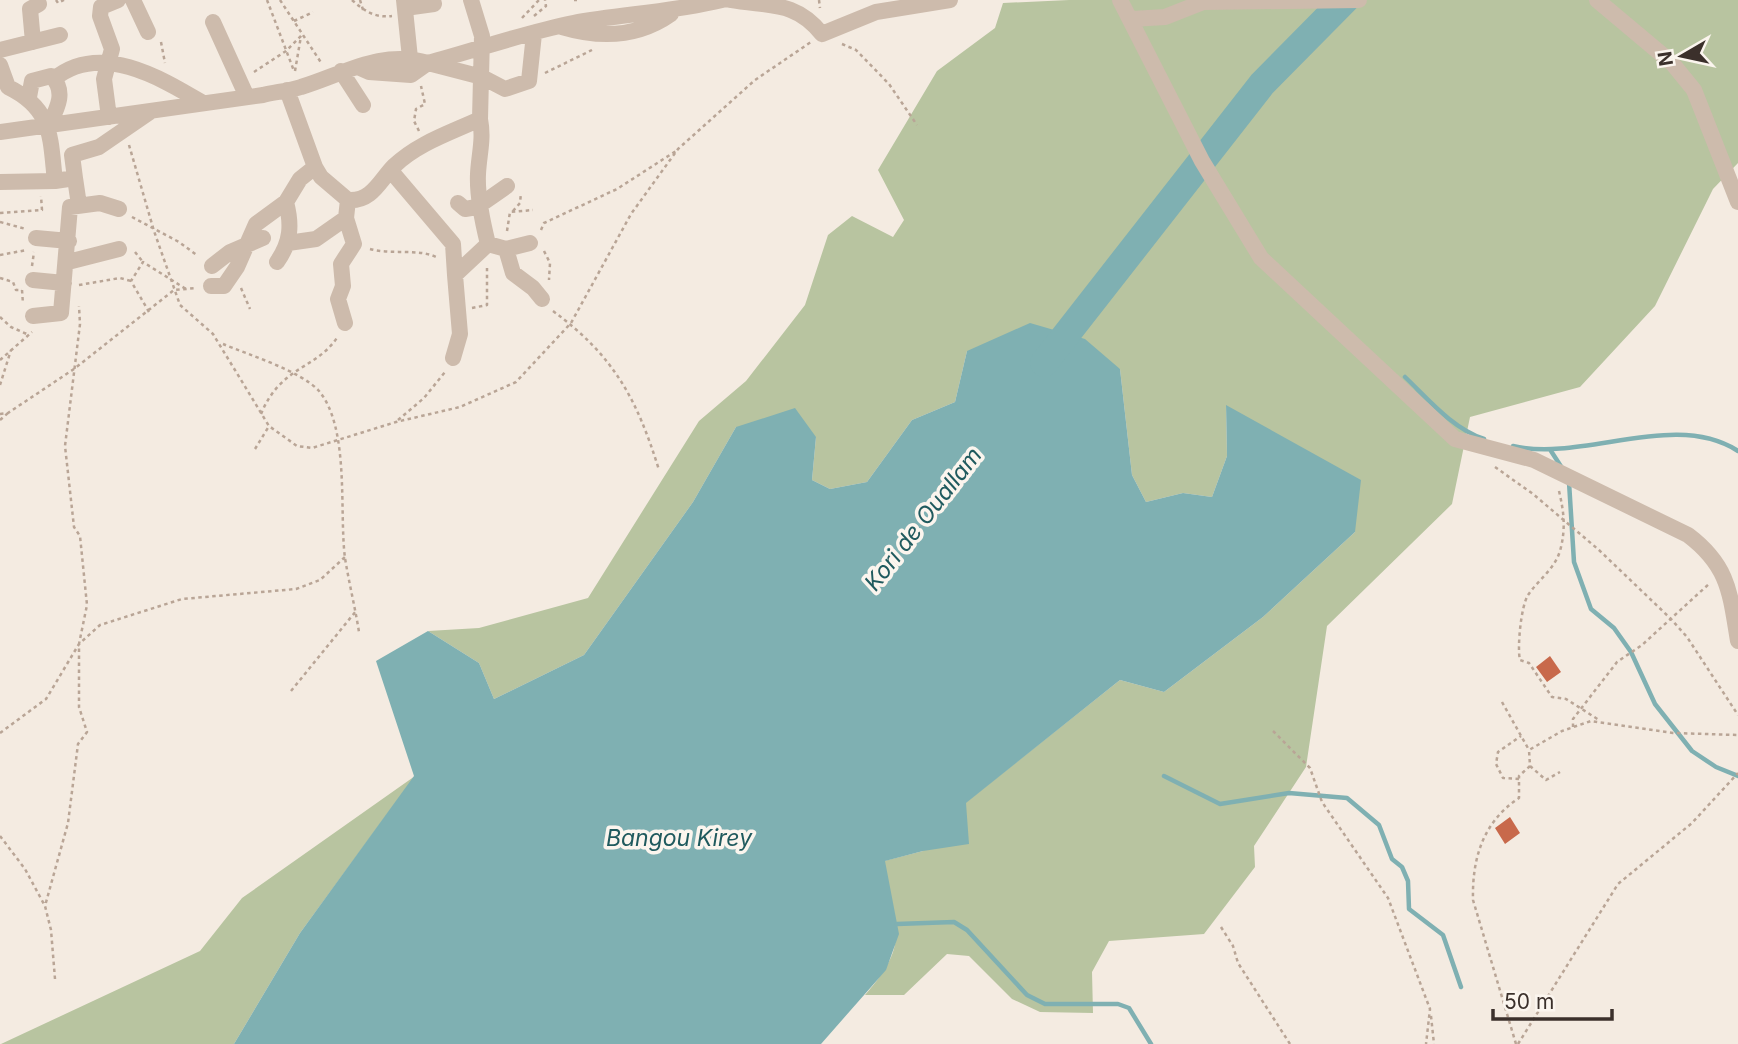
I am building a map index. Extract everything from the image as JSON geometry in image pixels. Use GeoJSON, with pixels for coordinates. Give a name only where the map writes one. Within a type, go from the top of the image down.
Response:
{"type":"FeatureCollection","features":[{"type":"Feature","properties":{"kind":"street"},"geometry":{"type":"LineString","coordinates":[[109,117],[104,79],[112,49],[100,16],[100,4],[118,0]]}},
{"type":"Feature","properties":{"kind":"street"},"geometry":{"type":"LineString","coordinates":[[133,0],[148,32]]}},
{"type":"Feature","properties":{"kind":"street"},"geometry":{"type":"LineString","coordinates":[[410,58],[405,7],[434,4],[433,0]]}},
{"type":"Feature","properties":{"kind":"street"},"geometry":{"type":"LineString","coordinates":[[471,0],[482,48],[480,119],[484,138],[478,177],[482,220],[488,244]]}},
{"type":"Feature","properties":{"kind":"street"},"geometry":{"type":"LineString","coordinates":[[342,70],[411,75],[428,63],[561,26],[634,13],[676,11],[722,0]]}},
{"type":"Feature","properties":{"kind":"street"},"geometry":{"type":"LineString","coordinates":[[730,0],[774,4],[799,11],[821,34],[872,6],[950,0]]}},
{"type":"Feature","properties":{"kind":"street"},"geometry":{"type":"LineString","coordinates":[[1120,0],[1202,161],[1261,258],[1455,439],[1534,460],[1688,535],[1710,551],[1722,571],[1738,641]]}},
{"type":"Feature","properties":{"kind":"street"},"geometry":{"type":"LineString","coordinates":[[1132,19],[1165,17],[1203,2],[1359,0]]}},
{"type":"Feature","properties":{"kind":"street"},"geometry":{"type":"LineString","coordinates":[[1597,0],[1672,63],[1694,90],[1738,202]]}},
{"type":"Feature","properties":{"kind":"street"},"geometry":{"type":"LineString","coordinates":[[33,42],[30,9],[39,4]]}},
{"type":"Feature","properties":{"kind":"street"},"geometry":{"type":"LineString","coordinates":[[213,22],[247,97]]}},
{"type":"Feature","properties":{"kind":"street"},"geometry":{"type":"LineString","coordinates":[[0,132],[247,97],[342,70],[410,58],[482,76],[505,89],[529,81],[534,34]]}},
{"type":"Feature","properties":{"kind":"street"},"geometry":{"type":"LineString","coordinates":[[0,50],[60,35]]}},
{"type":"Feature","properties":{"kind":"street"},"geometry":{"type":"LineString","coordinates":[[54,79],[65,70],[110,64],[136,68],[175,84],[203,103]]}},
{"type":"Feature","properties":{"kind":"street"},"geometry":{"type":"LineString","coordinates":[[0,65],[8,87],[29,97],[48,125],[55,181]]}},
{"type":"Feature","properties":{"kind":"street"},"geometry":{"type":"LineString","coordinates":[[342,70],[363,105]]}},
{"type":"Feature","properties":{"kind":"street"},"geometry":{"type":"LineString","coordinates":[[29,97],[32,81],[51,76],[54,79],[60,102],[48,125]]}},
{"type":"Feature","properties":{"kind":"street"},"geometry":{"type":"LineString","coordinates":[[294,83],[315,167],[321,177],[348,200]]}},
{"type":"Feature","properties":{"kind":"street"},"geometry":{"type":"LineString","coordinates":[[79,205],[72,155],[99,147],[152,111]]}},
{"type":"Feature","properties":{"kind":"street"},"geometry":{"type":"LineString","coordinates":[[348,200],[365,197],[376,190],[391,171],[424,143],[480,119]]}},
{"type":"Feature","properties":{"kind":"street"},"geometry":{"type":"LineString","coordinates":[[211,286],[225,286],[237,267],[256,224],[286,202],[300,179],[315,167]]}},
{"type":"Feature","properties":{"kind":"street"},"geometry":{"type":"LineString","coordinates":[[391,171],[453,244],[460,334],[453,358]]}},
{"type":"Feature","properties":{"kind":"street"},"geometry":{"type":"LineString","coordinates":[[0,182],[75,178]]}},
{"type":"Feature","properties":{"kind":"street"},"geometry":{"type":"LineString","coordinates":[[458,203],[465,209],[477,207],[507,186]]}},
{"type":"Feature","properties":{"kind":"street"},"geometry":{"type":"LineString","coordinates":[[345,323],[338,299],[343,286],[341,264],[354,244],[346,218],[348,200]]}},
{"type":"Feature","properties":{"kind":"street"},"geometry":{"type":"LineString","coordinates":[[277,262],[288,243],[290,220],[286,202]]}},
{"type":"Feature","properties":{"kind":"street"},"geometry":{"type":"LineString","coordinates":[[39,316],[61,313],[68,262],[70,206],[100,203],[120,209]]}},
{"type":"Feature","properties":{"kind":"street"},"geometry":{"type":"LineString","coordinates":[[288,243],[316,239],[346,218]]}},
{"type":"Feature","properties":{"kind":"street"},"geometry":{"type":"LineString","coordinates":[[36,238],[69,241]]}},
{"type":"Feature","properties":{"kind":"street"},"geometry":{"type":"LineString","coordinates":[[212,266],[246,243],[263,238]]}},
{"type":"Feature","properties":{"kind":"street"},"geometry":{"type":"LineString","coordinates":[[488,244],[506,248],[530,243]]}},
{"type":"Feature","properties":{"kind":"street"},"geometry":{"type":"LineString","coordinates":[[455,275],[488,244]]}},
{"type":"Feature","properties":{"kind":"street"},"geometry":{"type":"LineString","coordinates":[[506,248],[513,273],[538,293]]}},
{"type":"Feature","properties":{"kind":"street"},"geometry":{"type":"LineString","coordinates":[[68,262],[119,250]]}},
{"type":"Feature","properties":{"kind":"street"},"geometry":{"type":"LineString","coordinates":[[28,285],[64,283]]}},
{"type":"Feature","properties":{"kind":"path"},"geometry":{"type":"LineString","coordinates":[[56,0],[58,3],[64,0]]}},
{"type":"Feature","properties":{"kind":"path"},"geometry":{"type":"LineString","coordinates":[[267,0],[286,51],[294,83]]}},
{"type":"Feature","properties":{"kind":"path"},"geometry":{"type":"LineString","coordinates":[[280,0],[301,36],[342,70]]}},
{"type":"Feature","properties":{"kind":"path"},"geometry":{"type":"LineString","coordinates":[[352,0],[363,10],[381,17],[405,7]]}},
{"type":"Feature","properties":{"kind":"path"},"geometry":{"type":"LineString","coordinates":[[360,0],[363,10]]}},
{"type":"Feature","properties":{"kind":"path"},"geometry":{"type":"LineString","coordinates":[[294,20],[313,12]]}},
{"type":"Feature","properties":{"kind":"path"},"geometry":{"type":"LineString","coordinates":[[148,32],[155,30],[175,84]]}},
{"type":"Feature","properties":{"kind":"path"},"geometry":{"type":"LineString","coordinates":[[832,30],[845,47],[856,50],[889,84],[917,125]]}},
{"type":"Feature","properties":{"kind":"path"},"geometry":{"type":"LineString","coordinates":[[240,78],[286,51],[301,36]]}},
{"type":"Feature","properties":{"kind":"path"},"geometry":{"type":"LineString","coordinates":[[294,83],[301,36]]}},
{"type":"Feature","properties":{"kind":"path"},"geometry":{"type":"LineString","coordinates":[[529,81],[601,45]]}},
{"type":"Feature","properties":{"kind":"path"},"geometry":{"type":"LineString","coordinates":[[411,75],[425,96],[425,104],[416,109],[414,121],[424,143]]}},
{"type":"Feature","properties":{"kind":"path"},"geometry":{"type":"LineString","coordinates":[[659,470],[637,404],[614,369],[598,350],[547,307],[538,293],[549,281],[550,263],[547,254],[534,249],[530,243],[544,223],[617,190],[678,149]]}},
{"type":"Feature","properties":{"kind":"path"},"geometry":{"type":"LineString","coordinates":[[0,213],[42,210],[41,196],[35,192],[34,181]]}},
{"type":"Feature","properties":{"kind":"path"},"geometry":{"type":"LineString","coordinates":[[120,209],[154,231],[179,242],[212,266]]}},
{"type":"Feature","properties":{"kind":"path"},"geometry":{"type":"LineString","coordinates":[[506,248],[510,212],[533,210]]}},
{"type":"Feature","properties":{"kind":"path"},"geometry":{"type":"LineString","coordinates":[[0,222],[22,226],[36,238]]}},
{"type":"Feature","properties":{"kind":"path"},"geometry":{"type":"LineString","coordinates":[[354,244],[388,254],[402,251],[435,255],[455,275]]}},
{"type":"Feature","properties":{"kind":"path"},"geometry":{"type":"LineString","coordinates":[[458,311],[486,305],[488,244]]}},
{"type":"Feature","properties":{"kind":"path"},"geometry":{"type":"LineString","coordinates":[[0,255],[34,248],[23,309],[39,316],[29,335],[0,360]]}},
{"type":"Feature","properties":{"kind":"path"},"geometry":{"type":"LineString","coordinates":[[131,281],[143,262],[186,289]]}},
{"type":"Feature","properties":{"kind":"path"},"geometry":{"type":"LineString","coordinates":[[0,278],[13,282],[16,290],[28,285]]}},
{"type":"Feature","properties":{"kind":"path"},"geometry":{"type":"LineString","coordinates":[[64,283],[84,285],[120,278],[131,281],[149,312]]}},
{"type":"Feature","properties":{"kind":"path"},"geometry":{"type":"LineString","coordinates":[[0,420],[74,369],[174,290],[211,286]]}},
{"type":"Feature","properties":{"kind":"path"},"geometry":{"type":"LineString","coordinates":[[45,906],[68,823],[79,744],[87,732],[79,706],[79,644],[86,605],[80,536],[74,527],[65,446],[80,324],[78,298]]}},
{"type":"Feature","properties":{"kind":"path"},"geometry":{"type":"LineString","coordinates":[[0,317],[10,327],[29,335]]}},
{"type":"Feature","properties":{"kind":"path"},"geometry":{"type":"LineString","coordinates":[[261,414],[274,389],[290,373],[330,347],[345,323]]}},
{"type":"Feature","properties":{"kind":"path"},"geometry":{"type":"LineString","coordinates":[[220,343],[290,373],[317,388],[327,402],[344,481],[345,558],[359,632]]}},
{"type":"Feature","properties":{"kind":"path"},"geometry":{"type":"LineString","coordinates":[[0,385],[11,351]]}},
{"type":"Feature","properties":{"kind":"path"},"geometry":{"type":"LineString","coordinates":[[396,422],[438,383],[453,358]]}},
{"type":"Feature","properties":{"kind":"path"},"geometry":{"type":"LineString","coordinates":[[0,414],[8,413]]}},
{"type":"Feature","properties":{"kind":"path"},"geometry":{"type":"LineString","coordinates":[[255,449],[269,426]]}},
{"type":"Feature","properties":{"kind":"path"},"geometry":{"type":"LineString","coordinates":[[1489,462],[1566,522],[1671,619],[1687,637],[1738,715]]}},
{"type":"Feature","properties":{"kind":"path"},"geometry":{"type":"LineString","coordinates":[[1555,470],[1566,522],[1559,553],[1542,582],[1527,596],[1518,649],[1520,660],[1529,663],[1552,697],[1566,699],[1602,721]]}},
{"type":"Feature","properties":{"kind":"path"},"geometry":{"type":"LineString","coordinates":[[0,733],[46,699],[79,644],[100,625],[182,599],[296,589],[320,580],[345,558]]}},
{"type":"Feature","properties":{"kind":"path"},"geometry":{"type":"LineString","coordinates":[[1573,727],[1573,719],[1617,662],[1671,619],[1722,571]]}},
{"type":"Feature","properties":{"kind":"path"},"geometry":{"type":"LineString","coordinates":[[291,691],[356,611]]}},
{"type":"Feature","properties":{"kind":"path"},"geometry":{"type":"LineString","coordinates":[[1502,702],[1529,750],[1530,766],[1519,779],[1519,798],[1503,809],[1490,823],[1478,849],[1473,900],[1517,1044]]}},
{"type":"Feature","properties":{"kind":"path"},"geometry":{"type":"LineString","coordinates":[[1529,750],[1573,727],[1591,721],[1673,733],[1738,735]]}},
{"type":"Feature","properties":{"kind":"path"},"geometry":{"type":"LineString","coordinates":[[1273,731],[1310,768],[1322,802],[1388,898],[1430,1009],[1434,1044]]}},
{"type":"Feature","properties":{"kind":"path"},"geometry":{"type":"LineString","coordinates":[[1519,779],[1503,778],[1496,764],[1498,752],[1521,736]]}},
{"type":"Feature","properties":{"kind":"path"},"geometry":{"type":"LineString","coordinates":[[1530,766],[1546,780],[1560,772]]}},
{"type":"Feature","properties":{"kind":"path"},"geometry":{"type":"LineString","coordinates":[[1517,1044],[1618,884],[1692,823],[1738,773]]}},
{"type":"Feature","properties":{"kind":"path"},"geometry":{"type":"LineString","coordinates":[[0,836],[25,869],[45,906],[51,930],[55,979]]}},
{"type":"Feature","properties":{"kind":"path"},"geometry":{"type":"LineString","coordinates":[[1220,927],[1233,946],[1238,963],[1290,1044]]}},
{"type":"Feature","properties":{"kind":"path"},"geometry":{"type":"LineString","coordinates":[[1426,1044],[1430,1009]]}},
{"type":"Feature","properties":{"kind":"green space"},"geometry":{"type":"Polygon","coordinates":[[[1069,0],[1738,0],[1738,163],[1713,189],[1655,306],[1580,387],[1470,417],[1452,504],[1327,626],[1306,767],[1254,846],[1255,867],[1204,934],[1109,941],[1092,972],[1093,1013],[1040,1012],[1012,999],[969,956],[947,954],[904,995],[865,995],[890,960],[895,946],[895,917],[884,861],[923,851],[965,803],[1120,680],[1164,692],[1263,617],[1355,532],[1226,406],[1227,456],[1212,497],[1183,493],[1146,502],[1132,475],[1120,369],[967,351],[955,402],[912,420],[867,482],[830,489],[812,480],[816,437],[736,427],[693,502],[584,655],[494,699],[479,663],[428,631],[479,628],[588,598],[699,421],[746,381],[805,305],[828,235],[852,216],[893,237],[904,220],[878,170],[937,71],[995,28],[1003,3],[1069,0]]]}},
{"type":"Feature","properties":{"kind":"green space"},"geometry":{"type":"Polygon","coordinates":[[[415,776],[300,933],[234,1044],[1,1044],[200,951],[242,898],[415,776]]]}},
{"type":"Feature","properties":{"kind":"water","name":"Bangou Kirey"},"geometry":{"type":"Polygon","coordinates":[[[1030,323],[1085,339],[1120,369],[1132,475],[1146,502],[1183,493],[1212,497],[1227,456],[1226,405],[1361,480],[1355,532],[1263,617],[1164,692],[1120,680],[966,803],[969,844],[923,851],[885,861],[899,934],[886,970],[821,1044],[234,1044],[300,933],[414,776],[376,661],[428,631],[479,663],[494,699],[584,655],[693,502],[736,427],[795,408],[816,437],[812,480],[830,489],[867,482],[912,420],[955,402],[967,351],[1030,323]]]}},
{"type":"Feature","properties":{"kind":"building"},"geometry":{"type":"Polygon","coordinates":[[[1550,656],[1561,672],[1547,682],[1536,667],[1550,656]]]}},
{"type":"Feature","properties":{"kind":"building"},"geometry":{"type":"Polygon","coordinates":[[[1510,817],[1520,833],[1505,844],[1495,828],[1510,817]]]}},
{"type":"Feature","properties":{"kind":"waterway","name":"Kori de Ouallam"},"geometry":{"type":"LineString","coordinates":[[1044,363],[1262,84],[1345,0]]}},
{"type":"Feature","properties":{"kind":"waterway"},"geometry":{"type":"LineString","coordinates":[[1405,377],[1451,421],[1484,439]]}},
{"type":"Feature","properties":{"kind":"waterway"},"geometry":{"type":"LineString","coordinates":[[1513,446],[1569,448],[1657,436],[1686,435],[1713,440],[1738,451]]}},
{"type":"Feature","properties":{"kind":"waterway"},"geometry":{"type":"LineString","coordinates":[[1551,451],[1562,468]]}},
{"type":"Feature","properties":{"kind":"waterway"},"geometry":{"type":"LineString","coordinates":[[1569,482],[1574,562],[1591,609],[1614,628],[1631,652],[1655,704],[1692,751],[1716,767],[1738,776]]}},
{"type":"Feature","properties":{"kind":"waterway"},"geometry":{"type":"LineString","coordinates":[[1164,776],[1220,804],[1289,793],[1347,798],[1379,825],[1392,859],[1402,867],[1408,881],[1409,909],[1443,935],[1461,987]]}},
{"type":"Feature","properties":{"kind":"waterway"},"geometry":{"type":"LineString","coordinates":[[897,924],[954,922],[967,930],[1027,995],[1045,1004],[1118,1004],[1129,1008],[1151,1044]]}}]}
